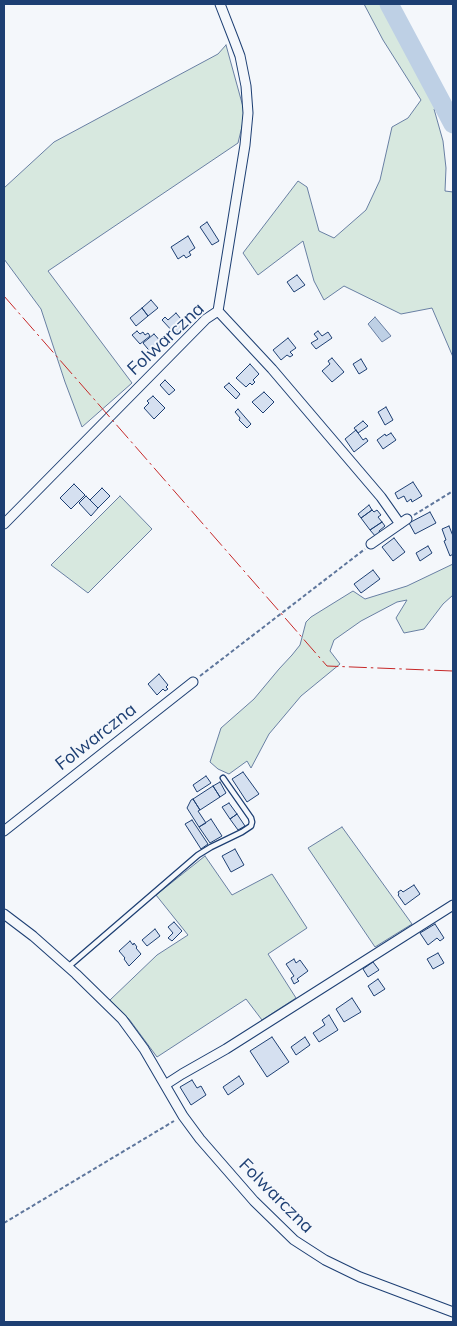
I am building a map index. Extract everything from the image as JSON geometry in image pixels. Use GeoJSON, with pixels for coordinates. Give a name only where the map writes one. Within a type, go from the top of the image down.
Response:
{"type":"FeatureCollection","features":[{"type":"Feature","properties":{"kind":"street"},"geometry":{"type":"LineString","coordinates":[[218,311],[245,145],[248,113],[246,86],[240,56],[220,4]]}},
{"type":"Feature","properties":{"kind":"street","name":"Folwarczna"},"geometry":{"type":"LineString","coordinates":[[4,524],[206,319],[218,311],[272,369],[381,497],[404,521]]}},
{"type":"Feature","properties":{"kind":"street"},"geometry":{"type":"LineString","coordinates":[[371,544],[404,521]]}},
{"type":"Feature","properties":{"kind":"street","name":"Folwarczna"},"geometry":{"type":"LineString","coordinates":[[4,832],[193,682]]}},
{"type":"Feature","properties":{"kind":"street"},"geometry":{"type":"LineString","coordinates":[[165,1085],[232,1045],[453,904]]}},
{"type":"Feature","properties":{"kind":"street","name":"Folwarczna"},"geometry":{"type":"LineString","coordinates":[[4,914],[68,967],[104,1000],[127,1025],[144,1049],[183,1116],[200,1139],[241,1187],[298,1243],[325,1260],[360,1277],[453,1312]]}},
{"type":"Feature","properties":{"kind":"lane"},"geometry":{"type":"LineString","coordinates":[[68,967],[198,855],[250,826],[251,818],[223,778]]}},
{"type":"Feature","properties":{"kind":"path"},"geometry":{"type":"LineString","coordinates":[[404,521],[453,491]]}},
{"type":"Feature","properties":{"kind":"path"},"geometry":{"type":"LineString","coordinates":[[193,682],[371,544]]}},
{"type":"Feature","properties":{"kind":"path"},"geometry":{"type":"LineString","coordinates":[[4,1223],[183,1116]]}},
{"type":"Feature","properties":{"kind":"shaded area"},"geometry":{"type":"Polygon","coordinates":[[[364,4],[382,4],[438,106],[434,109],[443,141],[446,168],[445,191],[453,192],[453,357],[432,308],[401,314],[344,286],[324,300],[314,281],[303,241],[258,275],[243,253],[298,181],[307,187],[319,231],[334,238],[366,210],[380,180],[392,127],[408,118],[421,100],[383,40],[364,4]]]}},
{"type":"Feature","properties":{"kind":"shaded area"},"geometry":{"type":"Polygon","coordinates":[[[226,45],[245,114],[238,143],[48,271],[132,383],[82,427],[41,309],[4,259],[4,188],[54,142],[218,54],[226,45]]]}},
{"type":"Feature","properties":{"kind":"shaded area"},"geometry":{"type":"Polygon","coordinates":[[[120,496],[152,529],[88,593],[51,565],[120,496]]]}},
{"type":"Feature","properties":{"kind":"shaded area"},"geometry":{"type":"Polygon","coordinates":[[[453,564],[453,595],[443,604],[424,629],[404,633],[396,618],[407,600],[397,602],[361,621],[334,640],[330,651],[340,664],[301,696],[269,734],[251,768],[247,761],[229,774],[218,769],[210,762],[221,728],[254,699],[292,655],[300,645],[306,622],[311,617],[353,591],[365,599],[407,586],[453,564]]]}},
{"type":"Feature","properties":{"kind":"shaded area"},"geometry":{"type":"Polygon","coordinates":[[[342,827],[412,924],[375,947],[308,848],[342,827]]]}},
{"type":"Feature","properties":{"kind":"shaded area"},"geometry":{"type":"Polygon","coordinates":[[[205,856],[232,895],[272,874],[307,928],[268,954],[296,998],[262,1020],[246,999],[157,1057],[129,1019],[110,1000],[157,955],[188,935],[156,895],[205,856]]]}},
{"type":"Feature","properties":{"kind":"water"},"geometry":{"type":"Polygon","coordinates":[[[375,317],[391,336],[382,342],[368,324],[375,317]]]}},
{"type":"Feature","properties":{"kind":"building"},"geometry":{"type":"Polygon","coordinates":[[[207,222],[219,241],[212,245],[200,227],[207,222]]]}},
{"type":"Feature","properties":{"kind":"building"},"geometry":{"type":"Polygon","coordinates":[[[188,236],[195,248],[189,252],[191,255],[186,258],[184,255],[178,259],[171,247],[188,236]]]}},
{"type":"Feature","properties":{"kind":"building"},"geometry":{"type":"Polygon","coordinates":[[[297,275],[305,285],[294,292],[287,282],[297,275]]]}},
{"type":"Feature","properties":{"kind":"building"},"geometry":{"type":"Polygon","coordinates":[[[151,300],[158,308],[148,316],[142,308],[151,300]]]}},
{"type":"Feature","properties":{"kind":"building"},"geometry":{"type":"Polygon","coordinates":[[[142,308],[148,316],[136,326],[130,318],[142,308]]]}},
{"type":"Feature","properties":{"kind":"building"},"geometry":{"type":"Polygon","coordinates":[[[176,313],[186,325],[175,334],[162,320],[165,317],[168,320],[176,313]]]}},
{"type":"Feature","properties":{"kind":"building"},"geometry":{"type":"Polygon","coordinates":[[[137,331],[140,334],[143,332],[145,335],[148,333],[150,336],[140,344],[132,335],[137,331]]]}},
{"type":"Feature","properties":{"kind":"building"},"geometry":{"type":"Polygon","coordinates":[[[318,331],[322,336],[328,332],[332,338],[316,349],[311,343],[318,339],[314,334],[318,331]]]}},
{"type":"Feature","properties":{"kind":"building"},"geometry":{"type":"Polygon","coordinates":[[[154,334],[163,344],[152,354],[143,343],[154,334]]]}},
{"type":"Feature","properties":{"kind":"building"},"geometry":{"type":"Polygon","coordinates":[[[288,338],[296,348],[290,352],[293,355],[290,357],[287,355],[281,360],[273,350],[288,338]]]}},
{"type":"Feature","properties":{"kind":"building"},"geometry":{"type":"Polygon","coordinates":[[[332,358],[344,372],[332,382],[322,371],[330,364],[328,361],[332,358]]]}},
{"type":"Feature","properties":{"kind":"building"},"geometry":{"type":"Polygon","coordinates":[[[361,359],[367,369],[359,374],[353,364],[361,359]]]}},
{"type":"Feature","properties":{"kind":"building"},"geometry":{"type":"Polygon","coordinates":[[[250,364],[259,374],[253,380],[255,382],[252,385],[250,383],[246,387],[236,378],[250,364]]]}},
{"type":"Feature","properties":{"kind":"building"},"geometry":{"type":"Polygon","coordinates":[[[165,380],[175,390],[169,395],[160,385],[165,380]]]}},
{"type":"Feature","properties":{"kind":"building"},"geometry":{"type":"Polygon","coordinates":[[[229,383],[240,394],[236,399],[224,387],[229,383]]]}},
{"type":"Feature","properties":{"kind":"building"},"geometry":{"type":"Polygon","coordinates":[[[264,392],[274,402],[263,413],[252,402],[264,392]]]}},
{"type":"Feature","properties":{"kind":"building"},"geometry":{"type":"Polygon","coordinates":[[[153,396],[165,408],[154,419],[144,408],[149,403],[147,401],[153,396]]]}},
{"type":"Feature","properties":{"kind":"building"},"geometry":{"type":"Polygon","coordinates":[[[386,407],[393,420],[385,425],[378,412],[386,407]]]}},
{"type":"Feature","properties":{"kind":"building"},"geometry":{"type":"Polygon","coordinates":[[[238,409],[251,424],[247,428],[239,420],[240,418],[235,412],[238,409]]]}},
{"type":"Feature","properties":{"kind":"building"},"geometry":{"type":"Polygon","coordinates":[[[363,421],[368,426],[358,433],[354,428],[363,421]]]}},
{"type":"Feature","properties":{"kind":"building"},"geometry":{"type":"Polygon","coordinates":[[[356,430],[363,440],[366,438],[368,441],[354,452],[345,439],[356,430]]]}},
{"type":"Feature","properties":{"kind":"building"},"geometry":{"type":"Polygon","coordinates":[[[391,433],[396,440],[383,449],[377,440],[385,434],[386,436],[391,433]]]}},
{"type":"Feature","properties":{"kind":"building"},"geometry":{"type":"Polygon","coordinates":[[[413,482],[422,496],[412,502],[411,499],[407,502],[404,496],[398,499],[395,493],[413,482]]]}},
{"type":"Feature","properties":{"kind":"building"},"geometry":{"type":"Polygon","coordinates":[[[74,484],[85,495],[71,509],[60,498],[74,484]]]}},
{"type":"Feature","properties":{"kind":"building"},"geometry":{"type":"Polygon","coordinates":[[[102,488],[110,496],[98,508],[90,500],[102,488]]]}},
{"type":"Feature","properties":{"kind":"building"},"geometry":{"type":"Polygon","coordinates":[[[86,496],[98,508],[91,516],[79,503],[86,496]]]}},
{"type":"Feature","properties":{"kind":"building"},"geometry":{"type":"Polygon","coordinates":[[[369,505],[372,510],[361,518],[358,514],[369,505]]]}},
{"type":"Feature","properties":{"kind":"building"},"geometry":{"type":"Polygon","coordinates":[[[372,510],[374,512],[377,510],[381,515],[378,517],[382,522],[370,530],[361,518],[372,510]]]}},
{"type":"Feature","properties":{"kind":"building"},"geometry":{"type":"Polygon","coordinates":[[[430,512],[436,523],[415,534],[409,523],[430,512]]]}},
{"type":"Feature","properties":{"kind":"building"},"geometry":{"type":"Polygon","coordinates":[[[382,522],[385,526],[376,537],[370,530],[382,522]]]}},
{"type":"Feature","properties":{"kind":"building"},"geometry":{"type":"Polygon","coordinates":[[[449,526],[453,536],[453,554],[450,556],[442,529],[449,526]]]}},
{"type":"Feature","properties":{"kind":"building"},"geometry":{"type":"Polygon","coordinates":[[[394,538],[405,552],[393,561],[382,547],[394,538]]]}},
{"type":"Feature","properties":{"kind":"building"},"geometry":{"type":"Polygon","coordinates":[[[428,546],[432,553],[420,561],[416,553],[428,546]]]}},
{"type":"Feature","properties":{"kind":"building"},"geometry":{"type":"Polygon","coordinates":[[[373,570],[380,579],[361,593],[354,584],[373,570]]]}},
{"type":"Feature","properties":{"kind":"building"},"geometry":{"type":"Polygon","coordinates":[[[159,674],[168,685],[166,687],[168,689],[165,691],[163,689],[157,695],[148,684],[159,674]]]}},
{"type":"Feature","properties":{"kind":"building"},"geometry":{"type":"Polygon","coordinates":[[[243,772],[259,794],[247,802],[232,779],[243,772]]]}},
{"type":"Feature","properties":{"kind":"building"},"geometry":{"type":"Polygon","coordinates":[[[206,776],[211,783],[197,792],[193,785],[206,776]]]}},
{"type":"Feature","properties":{"kind":"building"},"geometry":{"type":"Polygon","coordinates":[[[220,782],[226,793],[220,797],[213,786],[220,782]]]}},
{"type":"Feature","properties":{"kind":"building"},"geometry":{"type":"Polygon","coordinates":[[[213,786],[220,797],[200,810],[193,799],[213,786]]]}},
{"type":"Feature","properties":{"kind":"building"},"geometry":{"type":"Polygon","coordinates":[[[193,799],[206,823],[199,827],[187,808],[193,799]]]}},
{"type":"Feature","properties":{"kind":"building"},"geometry":{"type":"Polygon","coordinates":[[[229,803],[237,814],[230,819],[222,807],[229,803]]]}},
{"type":"Feature","properties":{"kind":"building"},"geometry":{"type":"Polygon","coordinates":[[[237,814],[245,826],[238,830],[230,819],[237,814]]]}},
{"type":"Feature","properties":{"kind":"building"},"geometry":{"type":"Polygon","coordinates":[[[211,819],[222,836],[210,843],[199,827],[211,819]]]}},
{"type":"Feature","properties":{"kind":"building"},"geometry":{"type":"Polygon","coordinates":[[[192,820],[208,844],[201,849],[185,824],[192,820]]]}},
{"type":"Feature","properties":{"kind":"building"},"geometry":{"type":"Polygon","coordinates":[[[235,849],[244,865],[231,872],[222,856],[235,849]]]}},
{"type":"Feature","properties":{"kind":"building"},"geometry":{"type":"Polygon","coordinates":[[[414,885],[420,894],[405,905],[398,892],[401,890],[403,892],[414,885]]]}},
{"type":"Feature","properties":{"kind":"building"},"geometry":{"type":"Polygon","coordinates":[[[174,922],[182,931],[172,941],[168,938],[173,933],[168,927],[174,922]]]}},
{"type":"Feature","properties":{"kind":"building"},"geometry":{"type":"Polygon","coordinates":[[[435,924],[444,938],[440,941],[437,938],[428,945],[420,933],[435,924]]]}},
{"type":"Feature","properties":{"kind":"building"},"geometry":{"type":"Polygon","coordinates":[[[155,929],[160,936],[147,946],[142,940],[155,929]]]}},
{"type":"Feature","properties":{"kind":"building"},"geometry":{"type":"Polygon","coordinates":[[[130,941],[133,945],[134,943],[141,954],[129,966],[119,951],[130,941]]]}},
{"type":"Feature","properties":{"kind":"building"},"geometry":{"type":"Polygon","coordinates":[[[438,953],[444,963],[433,969],[427,959],[438,953]]]}},
{"type":"Feature","properties":{"kind":"building"},"geometry":{"type":"Polygon","coordinates":[[[294,959],[296,963],[300,960],[308,971],[297,979],[299,981],[294,984],[291,978],[294,976],[286,964],[294,959]]]}},
{"type":"Feature","properties":{"kind":"building"},"geometry":{"type":"Polygon","coordinates":[[[373,962],[379,970],[368,977],[363,969],[373,962]]]}},
{"type":"Feature","properties":{"kind":"building"},"geometry":{"type":"Polygon","coordinates":[[[378,979],[385,989],[374,996],[368,986],[378,979]]]}},
{"type":"Feature","properties":{"kind":"building"},"geometry":{"type":"Polygon","coordinates":[[[352,998],[361,1012],[344,1022],[336,1009],[352,998]]]}},
{"type":"Feature","properties":{"kind":"building"},"geometry":{"type":"Polygon","coordinates":[[[329,1015],[338,1030],[319,1042],[313,1033],[325,1025],[322,1020],[329,1015]]]}},
{"type":"Feature","properties":{"kind":"building"},"geometry":{"type":"Polygon","coordinates":[[[272,1037],[289,1062],[267,1077],[250,1051],[272,1037]]]}},
{"type":"Feature","properties":{"kind":"building"},"geometry":{"type":"Polygon","coordinates":[[[305,1037],[310,1045],[296,1055],[291,1047],[305,1037]]]}},
{"type":"Feature","properties":{"kind":"building"},"geometry":{"type":"Polygon","coordinates":[[[239,1076],[244,1084],[228,1095],[223,1087],[239,1076]]]}},
{"type":"Feature","properties":{"kind":"building"},"geometry":{"type":"Polygon","coordinates":[[[192,1080],[197,1088],[201,1086],[206,1095],[191,1105],[180,1087],[192,1080]]]}},
{"type":"Feature","properties":{"kind":"waterway"},"geometry":{"type":"LineString","coordinates":[[389,4],[453,124]]}},
{"type":"Feature","properties":{"kind":"power"},"geometry":{"type":"LineString","coordinates":[[4,296],[327,666],[453,671]]}}]}
